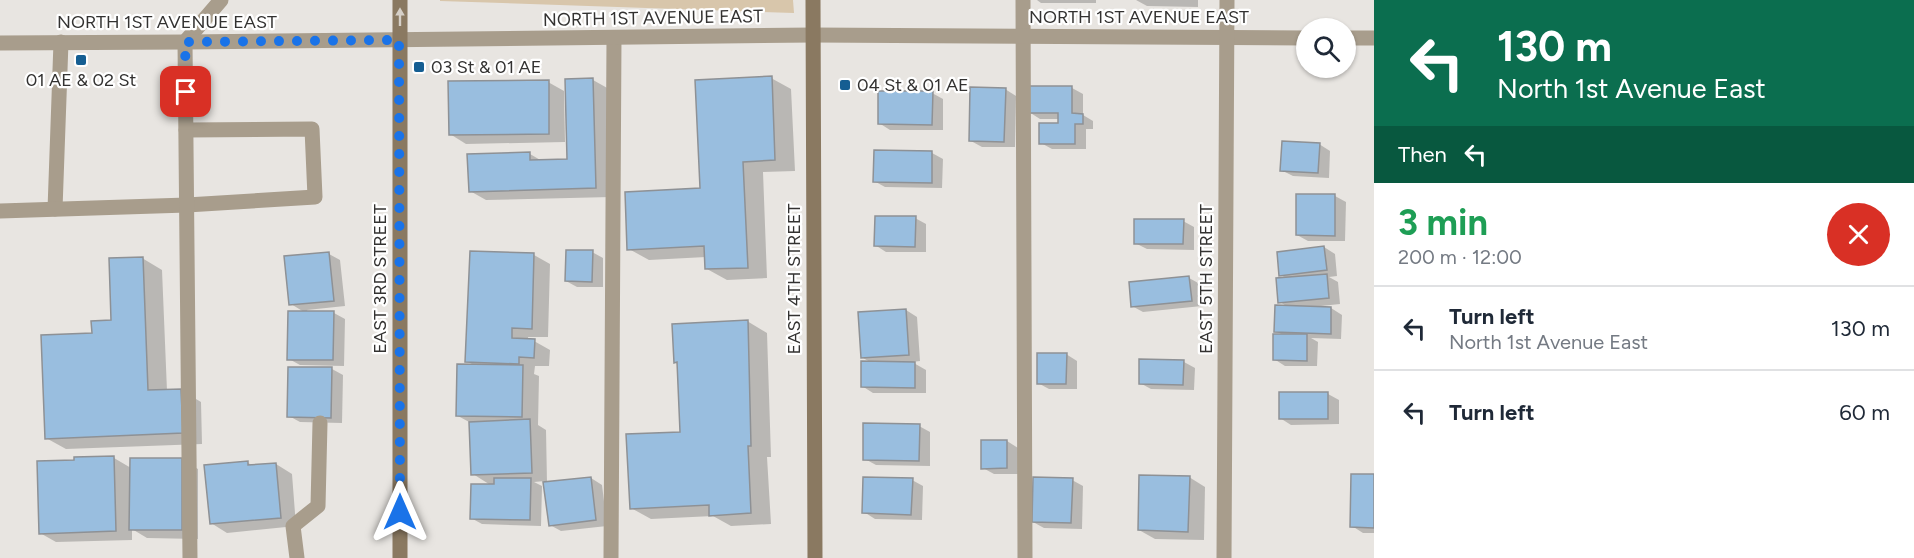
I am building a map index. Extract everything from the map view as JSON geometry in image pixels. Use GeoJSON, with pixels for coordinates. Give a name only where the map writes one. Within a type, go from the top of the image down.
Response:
{"type":"FeatureCollection","features":[{"type":"Feature","properties":{"kind":"street"},"geometry":{"type":"LineString","coordinates":[[190,558],[185,42],[221,0]]}},
{"type":"Feature","properties":{"kind":"street","name":"EAST 3RD STREET"},"geometry":{"type":"LineString","coordinates":[[400,0],[400,558]]}},
{"type":"Feature","properties":{"kind":"street","name":"EAST 4TH STREET"},"geometry":{"type":"LineString","coordinates":[[813,0],[815,558]]}},
{"type":"Feature","properties":{"kind":"street"},"geometry":{"type":"LineString","coordinates":[[1023,0],[1025,558]]}},
{"type":"Feature","properties":{"kind":"street","name":"EAST 5TH STREET"},"geometry":{"type":"LineString","coordinates":[[1224,558],[1227,0]]}},
{"type":"Feature","properties":{"kind":"street","name":"NORTH 1ST AVENUE EAST"},"geometry":{"type":"LineString","coordinates":[[0,43],[813,35],[1296,38]]}},
{"type":"Feature","properties":{"kind":"street"},"geometry":{"type":"LineString","coordinates":[[612,558],[614,38]]}},
{"type":"Feature","properties":{"kind":"street"},"geometry":{"type":"LineString","coordinates":[[1356,38],[1374,38]]}},
{"type":"Feature","properties":{"kind":"street"},"geometry":{"type":"LineString","coordinates":[[55,209],[61,42]]}},
{"type":"Feature","properties":{"kind":"street"},"geometry":{"type":"LineString","coordinates":[[0,211],[187,205],[315,197],[312,129],[186,130]]}},
{"type":"Feature","properties":{"kind":"street"},"geometry":{"type":"LineString","coordinates":[[297,558],[293,526],[318,506],[320,423]]}},
{"type":"Feature","properties":{"kind":"shaded area"},"geometry":{"type":"Polygon","coordinates":[[[440,0],[793,0],[794,13],[440,1],[440,0]]]}},
{"type":"Feature","properties":{"kind":"building"},"geometry":{"type":"Polygon","coordinates":[[[772,76],[775,160],[743,162],[748,268],[705,269],[704,246],[627,250],[625,192],[700,188],[695,80],[772,76]]]}},
{"type":"Feature","properties":{"kind":"building"},"geometry":{"type":"Polygon","coordinates":[[[593,78],[596,188],[469,192],[467,154],[530,152],[530,160],[567,159],[565,79],[593,78]]]}},
{"type":"Feature","properties":{"kind":"building"},"geometry":{"type":"Polygon","coordinates":[[[549,80],[549,134],[449,135],[448,81],[549,80]]]}},
{"type":"Feature","properties":{"kind":"building"},"geometry":{"type":"Polygon","coordinates":[[[1028,86],[1072,86],[1072,113],[1083,114],[1083,124],[1075,124],[1075,144],[1039,144],[1039,123],[1058,123],[1058,113],[1028,113],[1028,86]]]}},
{"type":"Feature","properties":{"kind":"building"},"geometry":{"type":"Polygon","coordinates":[[[970,87],[1006,88],[1004,142],[969,141],[970,87]]]}},
{"type":"Feature","properties":{"kind":"building"},"geometry":{"type":"Polygon","coordinates":[[[878,91],[933,91],[932,125],[878,124],[878,91]]]}},
{"type":"Feature","properties":{"kind":"building"},"geometry":{"type":"Polygon","coordinates":[[[1282,141],[1320,143],[1318,173],[1280,171],[1282,141]]]}},
{"type":"Feature","properties":{"kind":"building"},"geometry":{"type":"Polygon","coordinates":[[[874,150],[932,151],[932,183],[873,182],[874,150]]]}},
{"type":"Feature","properties":{"kind":"building"},"geometry":{"type":"Polygon","coordinates":[[[1296,194],[1335,194],[1335,236],[1296,235],[1296,194]]]}},
{"type":"Feature","properties":{"kind":"building"},"geometry":{"type":"Polygon","coordinates":[[[875,216],[916,216],[915,247],[874,246],[875,216]]]}},
{"type":"Feature","properties":{"kind":"building"},"geometry":{"type":"Polygon","coordinates":[[[1134,219],[1184,219],[1183,244],[1134,244],[1134,219]]]}},
{"type":"Feature","properties":{"kind":"building"},"geometry":{"type":"Polygon","coordinates":[[[1324,246],[1327,270],[1279,276],[1277,252],[1324,246]]]}},
{"type":"Feature","properties":{"kind":"building"},"geometry":{"type":"Polygon","coordinates":[[[566,250],[593,250],[592,282],[565,281],[566,250]]]}},
{"type":"Feature","properties":{"kind":"building"},"geometry":{"type":"Polygon","coordinates":[[[470,251],[534,253],[532,329],[512,328],[512,338],[535,339],[534,358],[519,357],[519,364],[465,362],[470,251]]]}},
{"type":"Feature","properties":{"kind":"building"},"geometry":{"type":"Polygon","coordinates":[[[329,252],[334,301],[289,305],[284,256],[329,252]]]}},
{"type":"Feature","properties":{"kind":"building"},"geometry":{"type":"Polygon","coordinates":[[[143,257],[148,390],[181,389],[183,433],[45,439],[41,335],[92,333],[91,321],[111,320],[109,258],[143,257]]]}},
{"type":"Feature","properties":{"kind":"building"},"geometry":{"type":"Polygon","coordinates":[[[1327,274],[1329,298],[1278,303],[1276,278],[1327,274]]]}},
{"type":"Feature","properties":{"kind":"building"},"geometry":{"type":"Polygon","coordinates":[[[1189,276],[1192,301],[1131,307],[1129,282],[1189,276]]]}},
{"type":"Feature","properties":{"kind":"building"},"geometry":{"type":"Polygon","coordinates":[[[1275,305],[1331,307],[1331,334],[1274,332],[1275,305]]]}},
{"type":"Feature","properties":{"kind":"building"},"geometry":{"type":"Polygon","coordinates":[[[906,309],[909,355],[861,358],[858,312],[906,309]]]}},
{"type":"Feature","properties":{"kind":"building"},"geometry":{"type":"Polygon","coordinates":[[[288,311],[334,311],[333,360],[287,360],[288,311]]]}},
{"type":"Feature","properties":{"kind":"building"},"geometry":{"type":"Polygon","coordinates":[[[748,320],[751,446],[748,446],[751,513],[709,516],[709,505],[630,509],[626,434],[680,432],[677,362],[674,363],[672,324],[748,320]]]}},
{"type":"Feature","properties":{"kind":"building"},"geometry":{"type":"Polygon","coordinates":[[[1273,334],[1307,334],[1307,361],[1273,360],[1273,334]]]}},
{"type":"Feature","properties":{"kind":"building"},"geometry":{"type":"Polygon","coordinates":[[[1037,353],[1067,353],[1066,384],[1037,384],[1037,353]]]}},
{"type":"Feature","properties":{"kind":"building"},"geometry":{"type":"Polygon","coordinates":[[[1139,359],[1184,360],[1183,385],[1139,384],[1139,359]]]}},
{"type":"Feature","properties":{"kind":"building"},"geometry":{"type":"Polygon","coordinates":[[[861,361],[915,362],[915,388],[861,387],[861,361]]]}},
{"type":"Feature","properties":{"kind":"building"},"geometry":{"type":"Polygon","coordinates":[[[457,364],[523,365],[522,417],[456,416],[457,364]]]}},
{"type":"Feature","properties":{"kind":"building"},"geometry":{"type":"Polygon","coordinates":[[[288,367],[332,367],[331,418],[287,417],[288,367]]]}},
{"type":"Feature","properties":{"kind":"building"},"geometry":{"type":"Polygon","coordinates":[[[1279,392],[1328,392],[1328,419],[1279,419],[1279,392]]]}},
{"type":"Feature","properties":{"kind":"building"},"geometry":{"type":"Polygon","coordinates":[[[530,419],[532,473],[471,475],[469,422],[530,419]]]}},
{"type":"Feature","properties":{"kind":"building"},"geometry":{"type":"Polygon","coordinates":[[[863,423],[920,424],[919,461],[863,460],[863,423]]]}},
{"type":"Feature","properties":{"kind":"building"},"geometry":{"type":"Polygon","coordinates":[[[981,440],[1007,440],[1007,468],[981,469],[981,440]]]}},
{"type":"Feature","properties":{"kind":"building"},"geometry":{"type":"Polygon","coordinates":[[[114,456],[116,531],[39,534],[37,461],[114,456]]]}},
{"type":"Feature","properties":{"kind":"building"},"geometry":{"type":"Polygon","coordinates":[[[130,458],[182,458],[182,530],[129,530],[130,458]]]}},
{"type":"Feature","properties":{"kind":"building"},"geometry":{"type":"Polygon","coordinates":[[[248,461],[248,465],[276,463],[281,518],[210,524],[204,465],[248,461]]]}},
{"type":"Feature","properties":{"kind":"building"},"geometry":{"type":"Polygon","coordinates":[[[1351,474],[1374,474],[1374,528],[1350,527],[1351,474]]]}},
{"type":"Feature","properties":{"kind":"building"},"geometry":{"type":"Polygon","coordinates":[[[1139,475],[1190,476],[1188,532],[1138,530],[1139,475]]]}},
{"type":"Feature","properties":{"kind":"building"},"geometry":{"type":"Polygon","coordinates":[[[591,477],[596,520],[549,526],[543,482],[591,477]]]}},
{"type":"Feature","properties":{"kind":"building"},"geometry":{"type":"Polygon","coordinates":[[[863,477],[913,478],[911,515],[862,513],[863,477]]]}},
{"type":"Feature","properties":{"kind":"building"},"geometry":{"type":"Polygon","coordinates":[[[1033,477],[1073,478],[1071,523],[1032,522],[1033,477]]]}},
{"type":"Feature","properties":{"kind":"building"},"geometry":{"type":"Polygon","coordinates":[[[494,478],[531,478],[530,520],[470,519],[471,484],[494,484],[494,478]]]}},
{"type":"Feature","properties":{"kind":"place","name":"01 AE & 02 St"},"geometry":{"type":"Point","coordinates":[81,60]}},
{"type":"Feature","properties":{"kind":"place","name":"03 St & 01 AE"},"geometry":{"type":"Point","coordinates":[419,67]}},
{"type":"Feature","properties":{"kind":"place","name":"04 St & 01 AE"},"geometry":{"type":"Point","coordinates":[845,85]}},
{"type":"Feature","properties":{"kind":"route"},"geometry":{"type":"LineString","coordinates":[[186,92],[185,42],[399,40],[400,512]]}}]}
